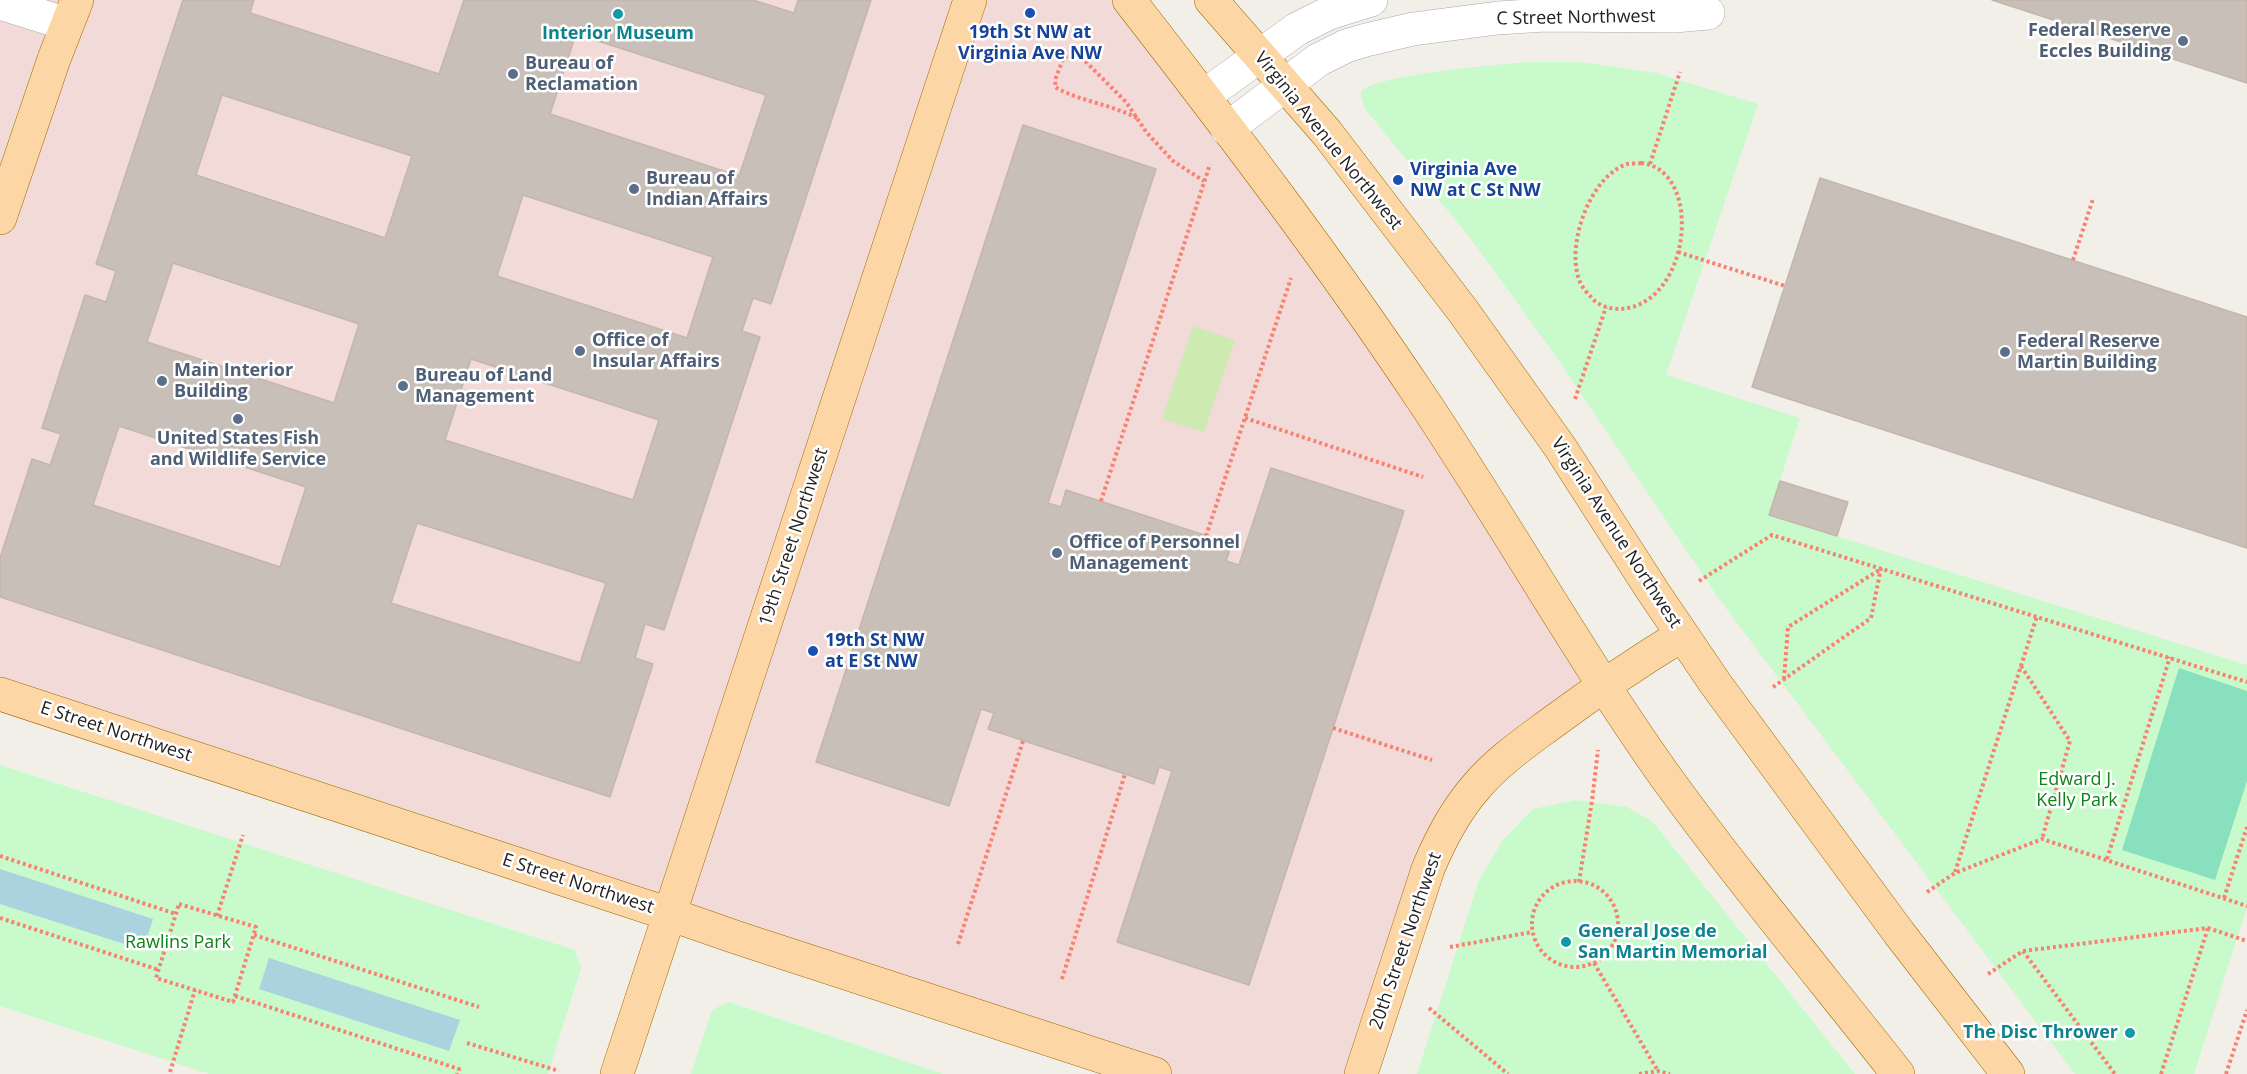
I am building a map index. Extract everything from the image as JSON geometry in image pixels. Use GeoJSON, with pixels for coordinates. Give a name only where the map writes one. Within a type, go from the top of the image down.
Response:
{"type":"FeatureCollection","features":[{"type":"Feature","properties":{"kind":"main road","name":"19th Street Northwest"},"geometry":{"type":"LineString","coordinates":[[617,1074],[970,0]]}},
{"type":"Feature","properties":{"kind":"main road"},"geometry":{"type":"LineString","coordinates":[[1129,0],[1300,223],[1376,330],[1604,685],[1666,777],[1898,1074]]}},
{"type":"Feature","properties":{"kind":"main road","name":"Virginia Avenue Northwest"},"geometry":{"type":"LineString","coordinates":[[1211,0],[1334,142],[1520,389],[1682,634],[1749,730],[1899,933],[2008,1074]]}},
{"type":"Feature","properties":{"kind":"main road"},"geometry":{"type":"LineString","coordinates":[[0,218],[72,12]]}},
{"type":"Feature","properties":{"kind":"main road","name":"20th Street Northwest"},"geometry":{"type":"LineString","coordinates":[[1361,1074],[1428,869],[1441,838],[1475,787],[1497,764],[1604,685],[1682,634]]}},
{"type":"Feature","properties":{"kind":"main road","name":"E Street Northwest"},"geometry":{"type":"LineString","coordinates":[[0,694],[1155,1074]]}},
{"type":"Feature","properties":{"kind":"street"},"geometry":{"type":"LineString","coordinates":[[1204,96],[1259,55],[1310,22],[1329,13],[1371,0]]}},
{"type":"Feature","properties":{"kind":"street","name":"C Street Northwest"},"geometry":{"type":"LineString","coordinates":[[1227,129],[1318,60],[1346,46],[1413,29],[1498,18],[1544,15],[1630,17],[1708,13],[1681,0]]}},
{"type":"Feature","properties":{"kind":"street"},"geometry":{"type":"LineString","coordinates":[[0,3],[72,12]]}},
{"type":"Feature","properties":{"kind":"path"},"geometry":{"type":"LineString","coordinates":[[1137,118],[1119,109],[1064,92],[1055,87],[1056,77],[1064,57],[1078,54],[1126,102],[1137,118],[1147,133],[1173,161],[1204,181]]}},
{"type":"Feature","properties":{"kind":"path"},"geometry":{"type":"LineString","coordinates":[[1650,164],[1680,72]]}},
{"type":"Feature","properties":{"kind":"path"},"geometry":{"type":"LineString","coordinates":[[1101,501],[1211,160]]}},
{"type":"Feature","properties":{"kind":"path"},"geometry":{"type":"LineString","coordinates":[[1627,164],[1650,164],[1667,177],[1677,193],[1682,218],[1678,252],[1667,281],[1650,298],[1633,308],[1606,307],[1594,302],[1580,283],[1574,255],[1582,222],[1593,194],[1607,177],[1627,164]]}},
{"type":"Feature","properties":{"kind":"path"},"geometry":{"type":"LineString","coordinates":[[2073,260],[2093,199]]}},
{"type":"Feature","properties":{"kind":"path"},"geometry":{"type":"LineString","coordinates":[[1678,252],[1785,286]]}},
{"type":"Feature","properties":{"kind":"path"},"geometry":{"type":"LineString","coordinates":[[1206,536],[1291,278]]}},
{"type":"Feature","properties":{"kind":"path"},"geometry":{"type":"LineString","coordinates":[[1575,399],[1606,307]]}},
{"type":"Feature","properties":{"kind":"path"},"geometry":{"type":"LineString","coordinates":[[1245,418],[1424,477]]}},
{"type":"Feature","properties":{"kind":"path"},"geometry":{"type":"LineString","coordinates":[[1699,581],[1772,535],[2247,682]]}},
{"type":"Feature","properties":{"kind":"path"},"geometry":{"type":"LineString","coordinates":[[1773,687],[1871,618],[1881,568]]}},
{"type":"Feature","properties":{"kind":"path"},"geometry":{"type":"LineString","coordinates":[[1784,680],[1788,627],[1881,568]]}},
{"type":"Feature","properties":{"kind":"path"},"geometry":{"type":"LineString","coordinates":[[1955,873],[2037,616]]}},
{"type":"Feature","properties":{"kind":"path"},"geometry":{"type":"LineString","coordinates":[[2107,859],[2170,657]]}},
{"type":"Feature","properties":{"kind":"path"},"geometry":{"type":"LineString","coordinates":[[2021,666],[2070,741],[2042,838]]}},
{"type":"Feature","properties":{"kind":"path"},"geometry":{"type":"LineString","coordinates":[[1334,728],[1432,760]]}},
{"type":"Feature","properties":{"kind":"path"},"geometry":{"type":"LineString","coordinates":[[958,944],[1023,741]]}},
{"type":"Feature","properties":{"kind":"path"},"geometry":{"type":"LineString","coordinates":[[1579,882],[1598,750]]}},
{"type":"Feature","properties":{"kind":"path"},"geometry":{"type":"LineString","coordinates":[[1062,979],[1125,774]]}},
{"type":"Feature","properties":{"kind":"path"},"geometry":{"type":"LineString","coordinates":[[2224,898],[2247,827]]}},
{"type":"Feature","properties":{"kind":"path"},"geometry":{"type":"LineString","coordinates":[[217,916],[243,835]]}},
{"type":"Feature","properties":{"kind":"path"},"geometry":{"type":"LineString","coordinates":[[1928,892],[1955,873],[2042,838],[2247,906]]}},
{"type":"Feature","properties":{"kind":"path"},"geometry":{"type":"LineString","coordinates":[[0,856],[176,914]]}},
{"type":"Feature","properties":{"kind":"path"},"geometry":{"type":"LineString","coordinates":[[1579,882],[1594,886],[1601,891],[1615,909],[1618,925],[1615,940],[1607,953],[1594,963],[1579,967],[1563,966],[1549,958],[1539,947],[1532,932],[1532,916],[1538,902],[1549,890],[1563,883],[1579,882]]}},
{"type":"Feature","properties":{"kind":"path"},"geometry":{"type":"LineString","coordinates":[[179,904],[217,916],[256,927],[233,1002],[156,978],[179,904]]}},
{"type":"Feature","properties":{"kind":"path"},"geometry":{"type":"LineString","coordinates":[[0,918],[159,970]]}},
{"type":"Feature","properties":{"kind":"path"},"geometry":{"type":"LineString","coordinates":[[1988,974],[2023,951],[2208,928],[2247,940]]}},
{"type":"Feature","properties":{"kind":"path"},"geometry":{"type":"LineString","coordinates":[[2161,1074],[2208,928]]}},
{"type":"Feature","properties":{"kind":"path"},"geometry":{"type":"LineString","coordinates":[[1450,947],[1532,932]]}},
{"type":"Feature","properties":{"kind":"path"},"geometry":{"type":"LineString","coordinates":[[254,935],[479,1008]]}},
{"type":"Feature","properties":{"kind":"path"},"geometry":{"type":"LineString","coordinates":[[2023,951],[2115,1074]]}},
{"type":"Feature","properties":{"kind":"path"},"geometry":{"type":"LineString","coordinates":[[1594,963],[1658,1071]]}},
{"type":"Feature","properties":{"kind":"path"},"geometry":{"type":"LineString","coordinates":[[170,1072],[195,990]]}},
{"type":"Feature","properties":{"kind":"path"},"geometry":{"type":"LineString","coordinates":[[235,996],[459,1069],[457,1074]]}},
{"type":"Feature","properties":{"kind":"path"},"geometry":{"type":"LineString","coordinates":[[1429,1008],[1508,1074]]}},
{"type":"Feature","properties":{"kind":"path"},"geometry":{"type":"LineString","coordinates":[[2226,1074],[2247,1010]]}},
{"type":"Feature","properties":{"kind":"path"},"geometry":{"type":"LineString","coordinates":[[467,1043],[559,1071]]}},
{"type":"Feature","properties":{"kind":"path"},"geometry":{"type":"LineString","coordinates":[[1639,1074],[1658,1071],[1670,1074]]}},
{"type":"Feature","properties":{"kind":"shaded area"},"geometry":{"type":"Polygon","coordinates":[[[0,0],[1129,0],[1604,685],[1475,787],[1361,1074],[1155,1074],[0,694],[0,0]]]}},
{"type":"Feature","properties":{"kind":"green space","name":"Edward J. Kelly Park"},"geometry":{"type":"Polygon","coordinates":[[[1527,62],[1582,62],[1656,73],[1758,104],[1666,375],[1800,418],[1769,515],[2247,665],[2247,907],[2194,1074],[2075,1074],[1717,596],[1555,355],[1471,239],[1365,109],[1361,96],[1361,91],[1373,85],[1414,75],[1527,62]]]}},
{"type":"Feature","properties":{"kind":"green space"},"geometry":{"type":"Polygon","coordinates":[[[1193,326],[1235,340],[1204,432],[1162,419],[1193,326]]]}},
{"type":"Feature","properties":{"kind":"green space"},"geometry":{"type":"Polygon","coordinates":[[[2179,668],[2247,691],[2247,781],[2215,880],[2122,850],[2179,668]]]}},
{"type":"Feature","properties":{"kind":"green space","name":"Rawlins Park"},"geometry":{"type":"Polygon","coordinates":[[[0,765],[575,950],[581,968],[548,1074],[209,1074],[0,1006],[0,765]]]}},
{"type":"Feature","properties":{"kind":"green space"},"geometry":{"type":"Polygon","coordinates":[[[1576,800],[1627,807],[1653,822],[1855,1074],[1417,1074],[1479,880],[1503,840],[1533,809],[1576,800]]]}},
{"type":"Feature","properties":{"kind":"green space"},"geometry":{"type":"Polygon","coordinates":[[[729,1002],[943,1074],[691,1074],[712,1010],[729,1002]]]}},
{"type":"Feature","properties":{"kind":"water"},"geometry":{"type":"Polygon","coordinates":[[[0,869],[153,919],[143,950],[0,904],[0,869]]]}},
{"type":"Feature","properties":{"kind":"water"},"geometry":{"type":"Polygon","coordinates":[[[269,958],[460,1020],[449,1051],[259,989],[269,958]]]}},
{"type":"Feature","properties":{"kind":"building","name":"Main Interior Building"},"geometry":{"type":"Polygon","coordinates":[[[183,0],[254,0],[250,13],[439,74],[464,0],[753,0],[794,13],[798,0],[871,0],[771,304],[753,298],[742,331],[760,337],[664,630],[645,624],[635,658],[653,664],[610,797],[0,597],[0,558],[32,459],[50,465],[61,434],[42,428],[85,295],[106,302],[116,271],[96,264],[183,0]],[[576,34],[550,114],[739,176],[766,95],[576,34]],[[222,95],[196,175],[385,238],[412,156],[222,95]],[[523,195],[497,276],[687,338],[713,257],[523,195]],[[173,263],[147,342],[334,403],[359,324],[173,263]],[[471,359],[445,440],[633,500],[659,420],[471,359]],[[119,426],[93,505],[280,567],[306,487],[119,426]],[[417,523],[391,603],[580,663],[606,583],[417,523]]]}},
{"type":"Feature","properties":{"kind":"building","name":"Federal Reserve Eccles Building"},"geometry":{"type":"Polygon","coordinates":[[[1992,0],[2247,0],[2247,83],[1992,0]]]}},
{"type":"Feature","properties":{"kind":"building","name":"Office of Personnel Management"},"geometry":{"type":"Polygon","coordinates":[[[1023,125],[1156,169],[1048,503],[1061,507],[1066,490],[1232,544],[1226,561],[1239,565],[1271,468],[1404,511],[1249,985],[1117,942],[1172,771],[1159,767],[1154,784],[988,729],[994,713],[981,709],[949,806],[816,762],[1023,125]]]}},
{"type":"Feature","properties":{"kind":"building","name":"Federal Reserve Martin Building"},"geometry":{"type":"Polygon","coordinates":[[[1820,178],[2247,317],[2247,548],[1752,387],[1820,178]]]}},
{"type":"Feature","properties":{"kind":"building"},"geometry":{"type":"Polygon","coordinates":[[[1780,481],[1848,502],[1837,536],[1769,515],[1780,481]]]}},
{"type":"Feature","properties":{"kind":"place","name":"19th St NW at Virginia Ave NW"},"geometry":{"type":"Point","coordinates":[1030,13]}},
{"type":"Feature","properties":{"kind":"place","name":"Interior Museum"},"geometry":{"type":"Point","coordinates":[618,14]}},
{"type":"Feature","properties":{"kind":"place","name":"Federal Reserve Eccles Building"},"geometry":{"type":"Point","coordinates":[2183,41]}},
{"type":"Feature","properties":{"kind":"place","name":"Bureau of Reclamation"},"geometry":{"type":"Point","coordinates":[513,74]}},
{"type":"Feature","properties":{"kind":"place","name":"Virginia Ave NW at C St NW"},"geometry":{"type":"Point","coordinates":[1398,180]}},
{"type":"Feature","properties":{"kind":"place","name":"Bureau of Indian Affairs"},"geometry":{"type":"Point","coordinates":[634,189]}},
{"type":"Feature","properties":{"kind":"place","name":"Office of Insular Affairs"},"geometry":{"type":"Point","coordinates":[580,351]}},
{"type":"Feature","properties":{"kind":"place","name":"Federal Reserve Martin Building"},"geometry":{"type":"Point","coordinates":[2005,352]}},
{"type":"Feature","properties":{"kind":"place","name":"Main Interior Building"},"geometry":{"type":"Point","coordinates":[162,381]}},
{"type":"Feature","properties":{"kind":"place","name":"Bureau of Land Management"},"geometry":{"type":"Point","coordinates":[403,386]}},
{"type":"Feature","properties":{"kind":"place","name":"United States Fish and Wildlife Service"},"geometry":{"type":"Point","coordinates":[238,419]}},
{"type":"Feature","properties":{"kind":"place","name":"Office of Personnel Management"},"geometry":{"type":"Point","coordinates":[1057,553]}},
{"type":"Feature","properties":{"kind":"place","name":"19th St NW at E St NW"},"geometry":{"type":"Point","coordinates":[813,651]}},
{"type":"Feature","properties":{"kind":"place","name":"General Jose de San Martin Memorial"},"geometry":{"type":"Point","coordinates":[1566,942]}},
{"type":"Feature","properties":{"kind":"place","name":"The Disc Thrower"},"geometry":{"type":"Point","coordinates":[2130,1033]}}]}
